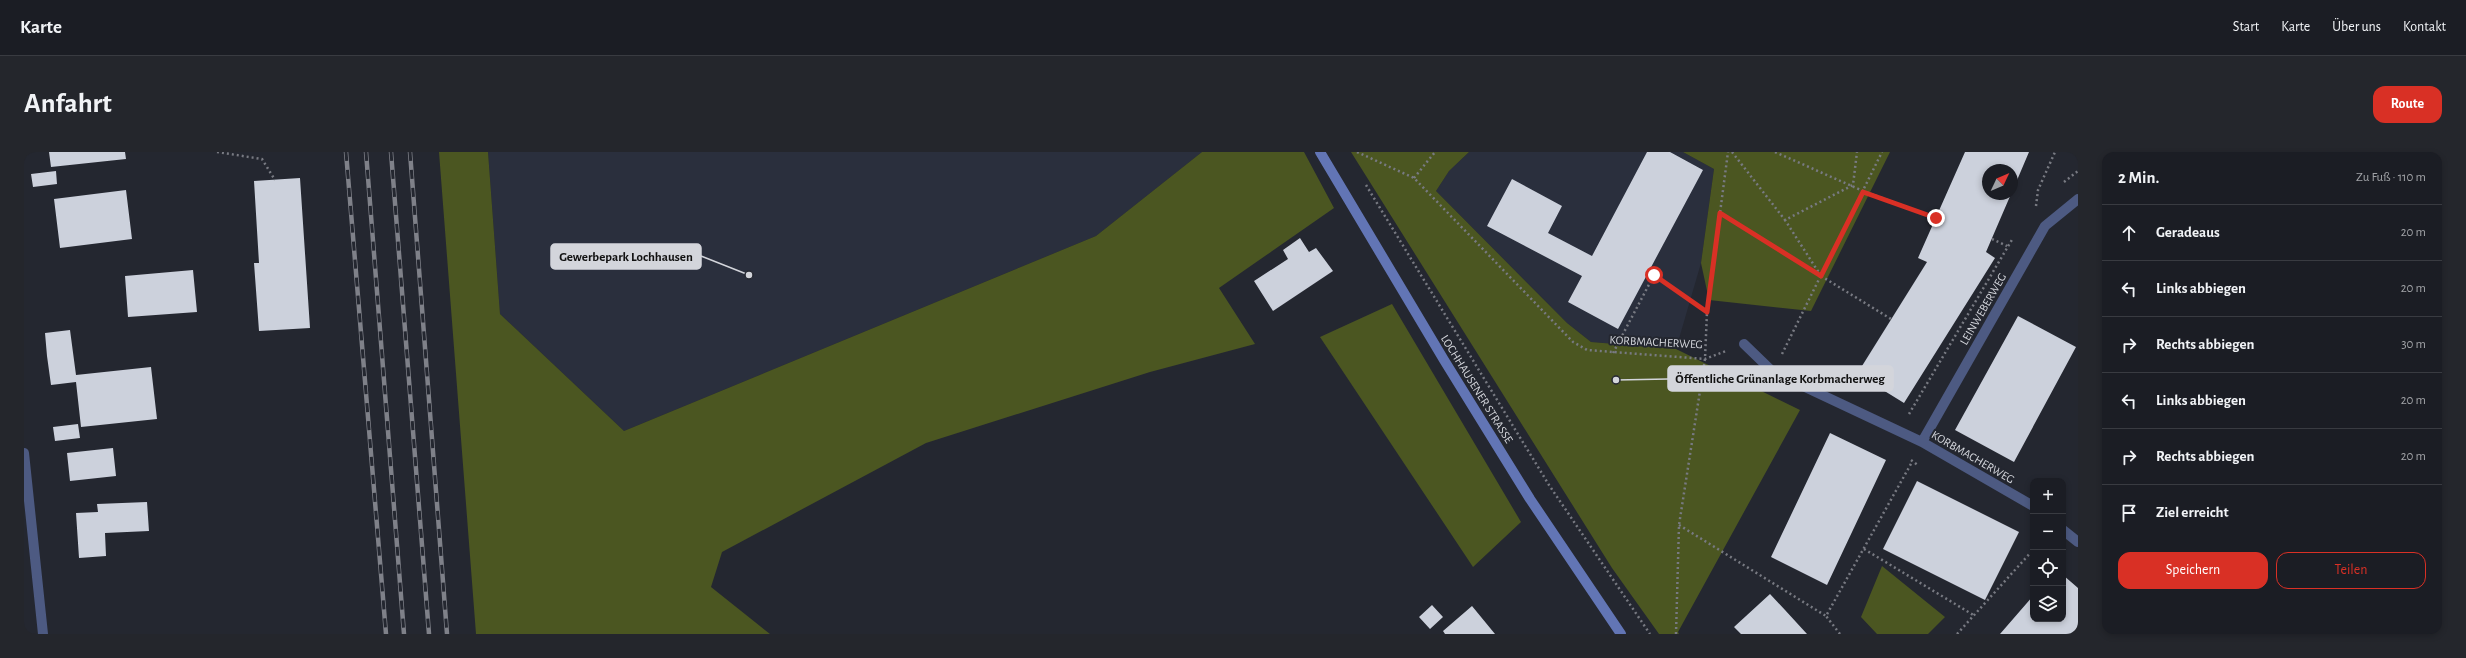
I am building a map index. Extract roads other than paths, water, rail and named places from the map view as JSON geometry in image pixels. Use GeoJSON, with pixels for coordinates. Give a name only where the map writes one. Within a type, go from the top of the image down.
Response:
{"type":"FeatureCollection","features":[{"type":"Feature","properties":{"kind":"main road","name":"LOCHHAUSENER STRASSE"},"geometry":{"type":"LineString","coordinates":[[1320,152],[1444,360],[1527,494],[1621,634]]}},
{"type":"Feature","properties":{"kind":"street","name":"LEINWEBERWEG"},"geometry":{"type":"LineString","coordinates":[[1922,442],[2045,226],[2078,199]]}},
{"type":"Feature","properties":{"kind":"street","name":"KORBMACHERWEG"},"geometry":{"type":"LineString","coordinates":[[1744,344],[1773,372],[1922,442],[2030,504]]}},
{"type":"Feature","properties":{"kind":"street"},"geometry":{"type":"LineString","coordinates":[[24,453],[43,634]]}},
{"type":"Feature","properties":{"kind":"street"},"geometry":{"type":"LineString","coordinates":[[2066,532],[2078,542]]}},
{"type":"Feature","properties":{"kind":"railway"},"geometry":{"type":"LineString","coordinates":[[346,152],[386,634]]}},
{"type":"Feature","properties":{"kind":"railway"},"geometry":{"type":"LineString","coordinates":[[366,152],[404,634]]}},
{"type":"Feature","properties":{"kind":"railway"},"geometry":{"type":"LineString","coordinates":[[391,152],[429,634]]}},
{"type":"Feature","properties":{"kind":"railway"},"geometry":{"type":"LineString","coordinates":[[410,152],[447,634]]}},
{"type":"Feature","properties":{"kind":"place","name":"Gewerbepark Lochhausen"},"geometry":{"type":"Point","coordinates":[749,275]}},
{"type":"Feature","properties":{"kind":"place","name":"Öffentliche Grünanlage Korbmacherweg"},"geometry":{"type":"Point","coordinates":[1616,380]}}]}
